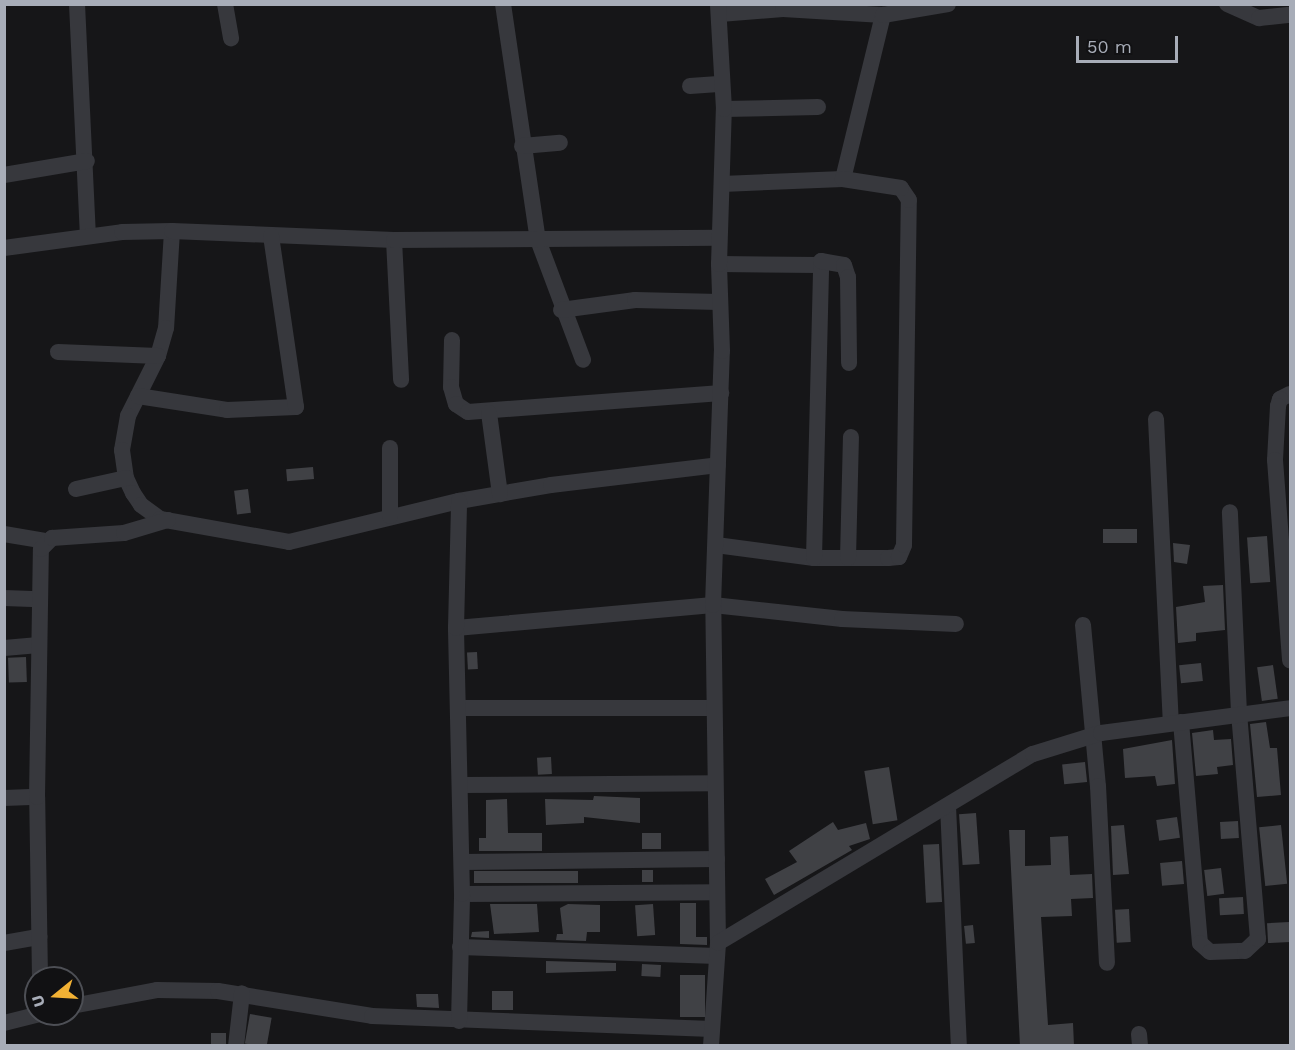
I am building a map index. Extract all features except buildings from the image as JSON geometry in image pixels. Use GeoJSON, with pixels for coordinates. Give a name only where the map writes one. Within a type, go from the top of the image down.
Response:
{"type":"FeatureCollection","features":[{"type":"Feature","properties":{"kind":"street"},"geometry":{"type":"LineString","coordinates":[[77,4],[87,160],[88,236]]}},
{"type":"Feature","properties":{"kind":"street"},"geometry":{"type":"LineString","coordinates":[[225,4],[231,38]]}},
{"type":"Feature","properties":{"kind":"street"},"geometry":{"type":"LineString","coordinates":[[503,4],[522,146],[538,240],[561,310],[583,360]]}},
{"type":"Feature","properties":{"kind":"street"},"geometry":{"type":"LineString","coordinates":[[84,1004],[158,990],[242,993],[372,1016],[712,1037],[718,949],[713,605],[721,393],[718,264],[723,84],[719,9],[783,9],[883,15],[948,4]]}},
{"type":"Feature","properties":{"kind":"street"},"geometry":{"type":"LineString","coordinates":[[1227,4],[1259,18],[1290,15]]}},
{"type":"Feature","properties":{"kind":"street"},"geometry":{"type":"LineString","coordinates":[[843,179],[883,15]]}},
{"type":"Feature","properties":{"kind":"street"},"geometry":{"type":"LineString","coordinates":[[690,86],[723,84]]}},
{"type":"Feature","properties":{"kind":"street"},"geometry":{"type":"LineString","coordinates":[[723,109],[818,107]]}},
{"type":"Feature","properties":{"kind":"street"},"geometry":{"type":"LineString","coordinates":[[522,146],[560,143]]}},
{"type":"Feature","properties":{"kind":"street"},"geometry":{"type":"LineString","coordinates":[[4,175],[87,160]]}},
{"type":"Feature","properties":{"kind":"street"},"geometry":{"type":"LineString","coordinates":[[716,545],[813,558],[848,558],[899,557],[904,545],[909,200],[901,188],[843,179],[722,184]]}},
{"type":"Feature","properties":{"kind":"street"},"geometry":{"type":"LineString","coordinates":[[4,248],[88,236],[172,231],[394,240],[719,238]]}},
{"type":"Feature","properties":{"kind":"street"},"geometry":{"type":"LineString","coordinates":[[172,231],[169,306],[158,356],[124,428],[126,478],[141,506],[168,520],[288,542],[338,532],[390,516],[459,501],[718,465]]}},
{"type":"Feature","properties":{"kind":"street"},"geometry":{"type":"LineString","coordinates":[[138,396],[227,410],[296,407],[271,236]]}},
{"type":"Feature","properties":{"kind":"street"},"geometry":{"type":"LineString","coordinates":[[394,240],[401,380]]}},
{"type":"Feature","properties":{"kind":"street"},"geometry":{"type":"LineString","coordinates":[[718,264],[818,265],[827,260],[844,265],[849,363]]}},
{"type":"Feature","properties":{"kind":"street"},"geometry":{"type":"LineString","coordinates":[[813,558],[818,265]]}},
{"type":"Feature","properties":{"kind":"street"},"geometry":{"type":"LineString","coordinates":[[561,310],[635,300],[719,302]]}},
{"type":"Feature","properties":{"kind":"street"},"geometry":{"type":"LineString","coordinates":[[452,340],[454,399],[464,411],[489,413],[721,393]]}},
{"type":"Feature","properties":{"kind":"street"},"geometry":{"type":"LineString","coordinates":[[58,352],[158,356]]}},
{"type":"Feature","properties":{"kind":"street"},"geometry":{"type":"LineString","coordinates":[[1290,394],[1280,399],[1278,406],[1275,460],[1290,660]]}},
{"type":"Feature","properties":{"kind":"street"},"geometry":{"type":"LineString","coordinates":[[489,413],[500,494]]}},
{"type":"Feature","properties":{"kind":"street"},"geometry":{"type":"LineString","coordinates":[[1156,419],[1176,723],[1200,943],[1210,952],[1245,951],[1258,939],[1239,713],[1230,512]]}},
{"type":"Feature","properties":{"kind":"street"},"geometry":{"type":"LineString","coordinates":[[848,558],[850,437]]}},
{"type":"Feature","properties":{"kind":"street"},"geometry":{"type":"LineString","coordinates":[[390,448],[390,516]]}},
{"type":"Feature","properties":{"kind":"street"},"geometry":{"type":"LineString","coordinates":[[76,489],[126,478]]}},
{"type":"Feature","properties":{"kind":"street"},"geometry":{"type":"LineString","coordinates":[[459,501],[456,628],[460,708],[462,862],[459,1021]]}},
{"type":"Feature","properties":{"kind":"street"},"geometry":{"type":"LineString","coordinates":[[4,534],[46,541],[124,533],[168,520]]}},
{"type":"Feature","properties":{"kind":"street"},"geometry":{"type":"LineString","coordinates":[[40,966],[37,797],[39,599],[40,554],[46,541]]}},
{"type":"Feature","properties":{"kind":"street"},"geometry":{"type":"LineString","coordinates":[[4,598],[39,599]]}},
{"type":"Feature","properties":{"kind":"street"},"geometry":{"type":"LineString","coordinates":[[456,628],[713,605],[842,619],[956,624]]}},
{"type":"Feature","properties":{"kind":"street"},"geometry":{"type":"LineString","coordinates":[[1083,625],[1093,735],[1107,963]]}},
{"type":"Feature","properties":{"kind":"street"},"geometry":{"type":"LineString","coordinates":[[4,648],[39,645]]}},
{"type":"Feature","properties":{"kind":"street"},"geometry":{"type":"LineString","coordinates":[[460,708],[713,708]]}},
{"type":"Feature","properties":{"kind":"street"},"geometry":{"type":"LineString","coordinates":[[460,947],[718,949],[1033,754],[1093,735],[1239,713],[1290,708]]}},
{"type":"Feature","properties":{"kind":"street"},"geometry":{"type":"LineString","coordinates":[[460,784],[715,783]]}},
{"type":"Feature","properties":{"kind":"street"},"geometry":{"type":"LineString","coordinates":[[4,798],[37,797]]}},
{"type":"Feature","properties":{"kind":"street"},"geometry":{"type":"LineString","coordinates":[[948,806],[959,1046]]}},
{"type":"Feature","properties":{"kind":"street"},"geometry":{"type":"LineString","coordinates":[[462,862],[717,859]]}},
{"type":"Feature","properties":{"kind":"street"},"geometry":{"type":"LineString","coordinates":[[462,894],[717,892]]}},
{"type":"Feature","properties":{"kind":"street"},"geometry":{"type":"LineString","coordinates":[[4,943],[39,937]]}},
{"type":"Feature","properties":{"kind":"street"},"geometry":{"type":"LineString","coordinates":[[236,1046],[242,993]]}},
{"type":"Feature","properties":{"kind":"street"},"geometry":{"type":"LineString","coordinates":[[4,1023],[24,1018]]}}]}
